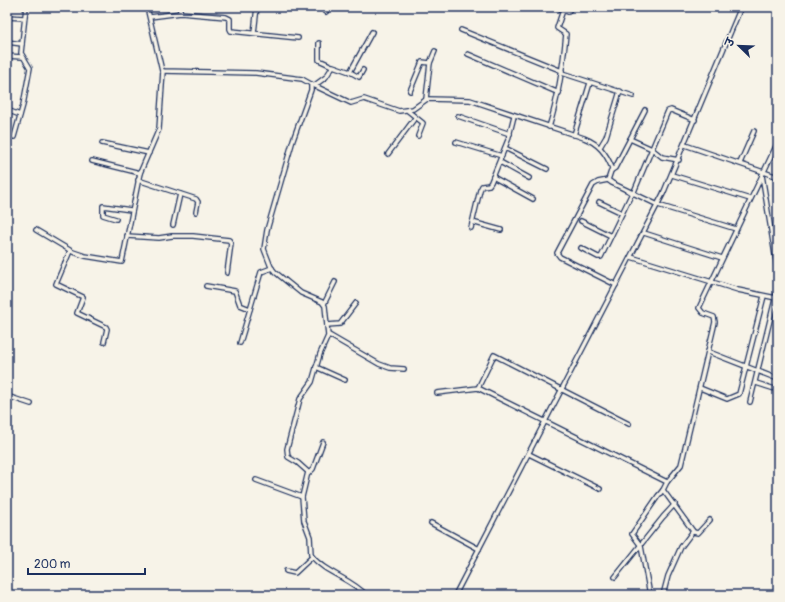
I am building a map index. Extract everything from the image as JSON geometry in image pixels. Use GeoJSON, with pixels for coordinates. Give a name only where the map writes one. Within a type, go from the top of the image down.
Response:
{"type":"FeatureCollection","features":[{"type":"Feature","properties":{"kind":"street"},"geometry":{"type":"LineString","coordinates":[[14,137],[30,68],[22,57],[26,7]]}},
{"type":"Feature","properties":{"kind":"street"},"geometry":{"type":"LineString","coordinates":[[36,230],[70,251],[85,256],[121,263],[138,180],[159,129],[163,71],[152,33],[147,7]]}},
{"type":"Feature","properties":{"kind":"street"},"geometry":{"type":"LineString","coordinates":[[180,7],[180,13]]}},
{"type":"Feature","properties":{"kind":"street"},"geometry":{"type":"LineString","coordinates":[[254,33],[257,7]]}},
{"type":"Feature","properties":{"kind":"street"},"geometry":{"type":"LineString","coordinates":[[317,7],[322,8],[326,12]]}},
{"type":"Feature","properties":{"kind":"street"},"geometry":{"type":"LineString","coordinates":[[556,7],[570,12],[571,7]]}},
{"type":"Feature","properties":{"kind":"street"},"geometry":{"type":"LineString","coordinates":[[455,595],[658,205],[679,160],[742,7]]}},
{"type":"Feature","properties":{"kind":"street"},"geometry":{"type":"LineString","coordinates":[[549,127],[559,92],[562,72],[566,34],[557,28],[563,10]]}},
{"type":"Feature","properties":{"kind":"street"},"geometry":{"type":"LineString","coordinates":[[150,17],[180,13],[228,18],[231,31],[298,38]]}},
{"type":"Feature","properties":{"kind":"street"},"geometry":{"type":"LineString","coordinates":[[7,17],[24,18]]}},
{"type":"Feature","properties":{"kind":"street"},"geometry":{"type":"LineString","coordinates":[[461,30],[590,83],[633,96]]}},
{"type":"Feature","properties":{"kind":"street"},"geometry":{"type":"LineString","coordinates":[[350,72],[372,32]]}},
{"type":"Feature","properties":{"kind":"street"},"geometry":{"type":"LineString","coordinates":[[7,42],[22,44]]}},
{"type":"Feature","properties":{"kind":"street"},"geometry":{"type":"LineString","coordinates":[[319,43],[318,60],[359,77],[363,70]]}},
{"type":"Feature","properties":{"kind":"street"},"geometry":{"type":"LineString","coordinates":[[163,71],[256,73],[302,79],[351,103],[364,99],[395,110],[408,111],[416,108],[426,99],[430,63],[435,51]]}},
{"type":"Feature","properties":{"kind":"street"},"geometry":{"type":"LineString","coordinates":[[468,54],[559,92]]}},
{"type":"Feature","properties":{"kind":"street"},"geometry":{"type":"LineString","coordinates":[[7,56],[22,57]]}},
{"type":"Feature","properties":{"kind":"street"},"geometry":{"type":"LineString","coordinates":[[410,91],[422,62],[430,63]]}},
{"type":"Feature","properties":{"kind":"street"},"geometry":{"type":"LineString","coordinates":[[324,304],[301,293],[272,268],[264,249],[293,140],[313,84],[326,77],[332,66]]}},
{"type":"Feature","properties":{"kind":"street"},"geometry":{"type":"LineString","coordinates":[[574,135],[590,83]]}},
{"type":"Feature","properties":{"kind":"street"},"geometry":{"type":"LineString","coordinates":[[600,147],[606,137],[620,91]]}},
{"type":"Feature","properties":{"kind":"street"},"geometry":{"type":"LineString","coordinates":[[426,99],[470,100],[514,116],[588,139],[600,147],[612,170]]}},
{"type":"Feature","properties":{"kind":"street"},"geometry":{"type":"LineString","coordinates":[[7,110],[20,115]]}},
{"type":"Feature","properties":{"kind":"street"},"geometry":{"type":"LineString","coordinates":[[608,180],[612,170],[616,168],[631,140],[644,110]]}},
{"type":"Feature","properties":{"kind":"street"},"geometry":{"type":"LineString","coordinates":[[581,248],[600,257],[633,194],[670,110],[695,120]]}},
{"type":"Feature","properties":{"kind":"street"},"geometry":{"type":"LineString","coordinates":[[408,111],[423,124],[418,136]]}},
{"type":"Feature","properties":{"kind":"street"},"geometry":{"type":"LineString","coordinates":[[458,116],[510,134]]}},
{"type":"Feature","properties":{"kind":"street"},"geometry":{"type":"LineString","coordinates":[[471,228],[481,188],[490,185],[506,148],[514,116]]}},
{"type":"Feature","properties":{"kind":"street"},"geometry":{"type":"LineString","coordinates":[[388,154],[415,118]]}},
{"type":"Feature","properties":{"kind":"street"},"geometry":{"type":"LineString","coordinates":[[740,163],[754,131]]}},
{"type":"Feature","properties":{"kind":"street"},"geometry":{"type":"LineString","coordinates":[[631,140],[652,149],[664,158],[679,160]]}},
{"type":"Feature","properties":{"kind":"street"},"geometry":{"type":"LineString","coordinates":[[456,142],[502,156]]}},
{"type":"Feature","properties":{"kind":"street"},"geometry":{"type":"LineString","coordinates":[[650,595],[641,546],[633,537],[633,533],[667,482],[681,465],[709,352],[715,320],[714,317],[701,312],[699,308],[778,142]]}},
{"type":"Feature","properties":{"kind":"street"},"geometry":{"type":"LineString","coordinates":[[102,143],[149,153]]}},
{"type":"Feature","properties":{"kind":"street"},"geometry":{"type":"LineString","coordinates":[[685,145],[778,177]]}},
{"type":"Feature","properties":{"kind":"street"},"geometry":{"type":"LineString","coordinates":[[506,148],[547,169]]}},
{"type":"Feature","properties":{"kind":"street"},"geometry":{"type":"LineString","coordinates":[[92,161],[140,173]]}},
{"type":"Feature","properties":{"kind":"street"},"geometry":{"type":"LineString","coordinates":[[500,162],[529,178]]}},
{"type":"Feature","properties":{"kind":"street"},"geometry":{"type":"LineString","coordinates":[[763,173],[778,273]]}},
{"type":"Feature","properties":{"kind":"street"},"geometry":{"type":"LineString","coordinates":[[672,175],[750,199]]}},
{"type":"Feature","properties":{"kind":"street"},"geometry":{"type":"LineString","coordinates":[[493,177],[533,199]]}},
{"type":"Feature","properties":{"kind":"street"},"geometry":{"type":"LineString","coordinates":[[138,180],[198,200],[196,212]]}},
{"type":"Feature","properties":{"kind":"street"},"geometry":{"type":"LineString","coordinates":[[616,285],[560,257],[557,253],[593,185],[598,182],[608,180],[633,194],[658,205],[736,229]]}},
{"type":"Feature","properties":{"kind":"street"},"geometry":{"type":"LineString","coordinates":[[173,225],[180,194]]}},
{"type":"Feature","properties":{"kind":"street"},"geometry":{"type":"LineString","coordinates":[[599,202],[622,214]]}},
{"type":"Feature","properties":{"kind":"street"},"geometry":{"type":"LineString","coordinates":[[116,219],[102,215],[104,206],[131,210]]}},
{"type":"Feature","properties":{"kind":"street"},"geometry":{"type":"LineString","coordinates":[[581,221],[611,236]]}},
{"type":"Feature","properties":{"kind":"street"},"geometry":{"type":"LineString","coordinates":[[472,222],[501,230]]}},
{"type":"Feature","properties":{"kind":"street"},"geometry":{"type":"LineString","coordinates":[[644,233],[722,258]]}},
{"type":"Feature","properties":{"kind":"street"},"geometry":{"type":"LineString","coordinates":[[127,236],[159,238],[172,236],[196,236],[229,240],[231,243],[227,273]]}},
{"type":"Feature","properties":{"kind":"street"},"geometry":{"type":"LineString","coordinates":[[70,251],[56,284],[83,297],[77,313],[106,327],[107,329],[104,342]]}},
{"type":"Feature","properties":{"kind":"street"},"geometry":{"type":"LineString","coordinates":[[631,257],[738,290],[776,298]]}},
{"type":"Feature","properties":{"kind":"street"},"geometry":{"type":"LineString","coordinates":[[240,343],[261,272],[272,268]]}},
{"type":"Feature","properties":{"kind":"street"},"geometry":{"type":"LineString","coordinates":[[308,474],[303,466],[288,457],[287,449],[300,399],[312,382],[316,367],[329,335],[324,304],[335,282]]}},
{"type":"Feature","properties":{"kind":"street"},"geometry":{"type":"LineString","coordinates":[[206,286],[235,291],[240,306],[250,309]]}},
{"type":"Feature","properties":{"kind":"street"},"geometry":{"type":"LineString","coordinates":[[750,402],[756,383],[778,287]]}},
{"type":"Feature","properties":{"kind":"street"},"geometry":{"type":"LineString","coordinates":[[700,388],[728,399],[739,395],[764,296]]}},
{"type":"Feature","properties":{"kind":"street"},"geometry":{"type":"LineString","coordinates":[[327,325],[340,324],[356,303]]}},
{"type":"Feature","properties":{"kind":"street"},"geometry":{"type":"LineString","coordinates":[[329,335],[380,364],[390,368],[404,369]]}},
{"type":"Feature","properties":{"kind":"street"},"geometry":{"type":"LineString","coordinates":[[709,352],[778,379]]}},
{"type":"Feature","properties":{"kind":"street"},"geometry":{"type":"LineString","coordinates":[[478,388],[494,355],[629,424]]}},
{"type":"Feature","properties":{"kind":"street"},"geometry":{"type":"LineString","coordinates":[[316,367],[345,380]]}},
{"type":"Feature","properties":{"kind":"street"},"geometry":{"type":"LineString","coordinates":[[756,383],[778,390]]}},
{"type":"Feature","properties":{"kind":"street"},"geometry":{"type":"LineString","coordinates":[[437,394],[478,388],[667,482]]}},
{"type":"Feature","properties":{"kind":"street"},"geometry":{"type":"LineString","coordinates":[[7,396],[31,404]]}},
{"type":"Feature","properties":{"kind":"street"},"geometry":{"type":"LineString","coordinates":[[323,442],[313,469],[308,474],[302,497],[304,518],[310,537],[310,552],[312,556],[326,567],[356,586],[366,595]]}},
{"type":"Feature","properties":{"kind":"street"},"geometry":{"type":"LineString","coordinates":[[529,454],[600,489]]}},
{"type":"Feature","properties":{"kind":"street"},"geometry":{"type":"LineString","coordinates":[[256,480],[302,497]]}},
{"type":"Feature","properties":{"kind":"street"},"geometry":{"type":"LineString","coordinates":[[663,490],[675,504],[692,528],[693,532]]}},
{"type":"Feature","properties":{"kind":"street"},"geometry":{"type":"LineString","coordinates":[[615,577],[675,504]]}},
{"type":"Feature","properties":{"kind":"street"},"geometry":{"type":"LineString","coordinates":[[693,532],[698,533],[710,520]]}},
{"type":"Feature","properties":{"kind":"street"},"geometry":{"type":"LineString","coordinates":[[431,523],[479,549]]}},
{"type":"Feature","properties":{"kind":"street"},"geometry":{"type":"LineString","coordinates":[[663,595],[668,576],[681,547],[693,532]]}},
{"type":"Feature","properties":{"kind":"street"},"geometry":{"type":"LineString","coordinates":[[286,571],[295,573],[312,556]]}}]}
